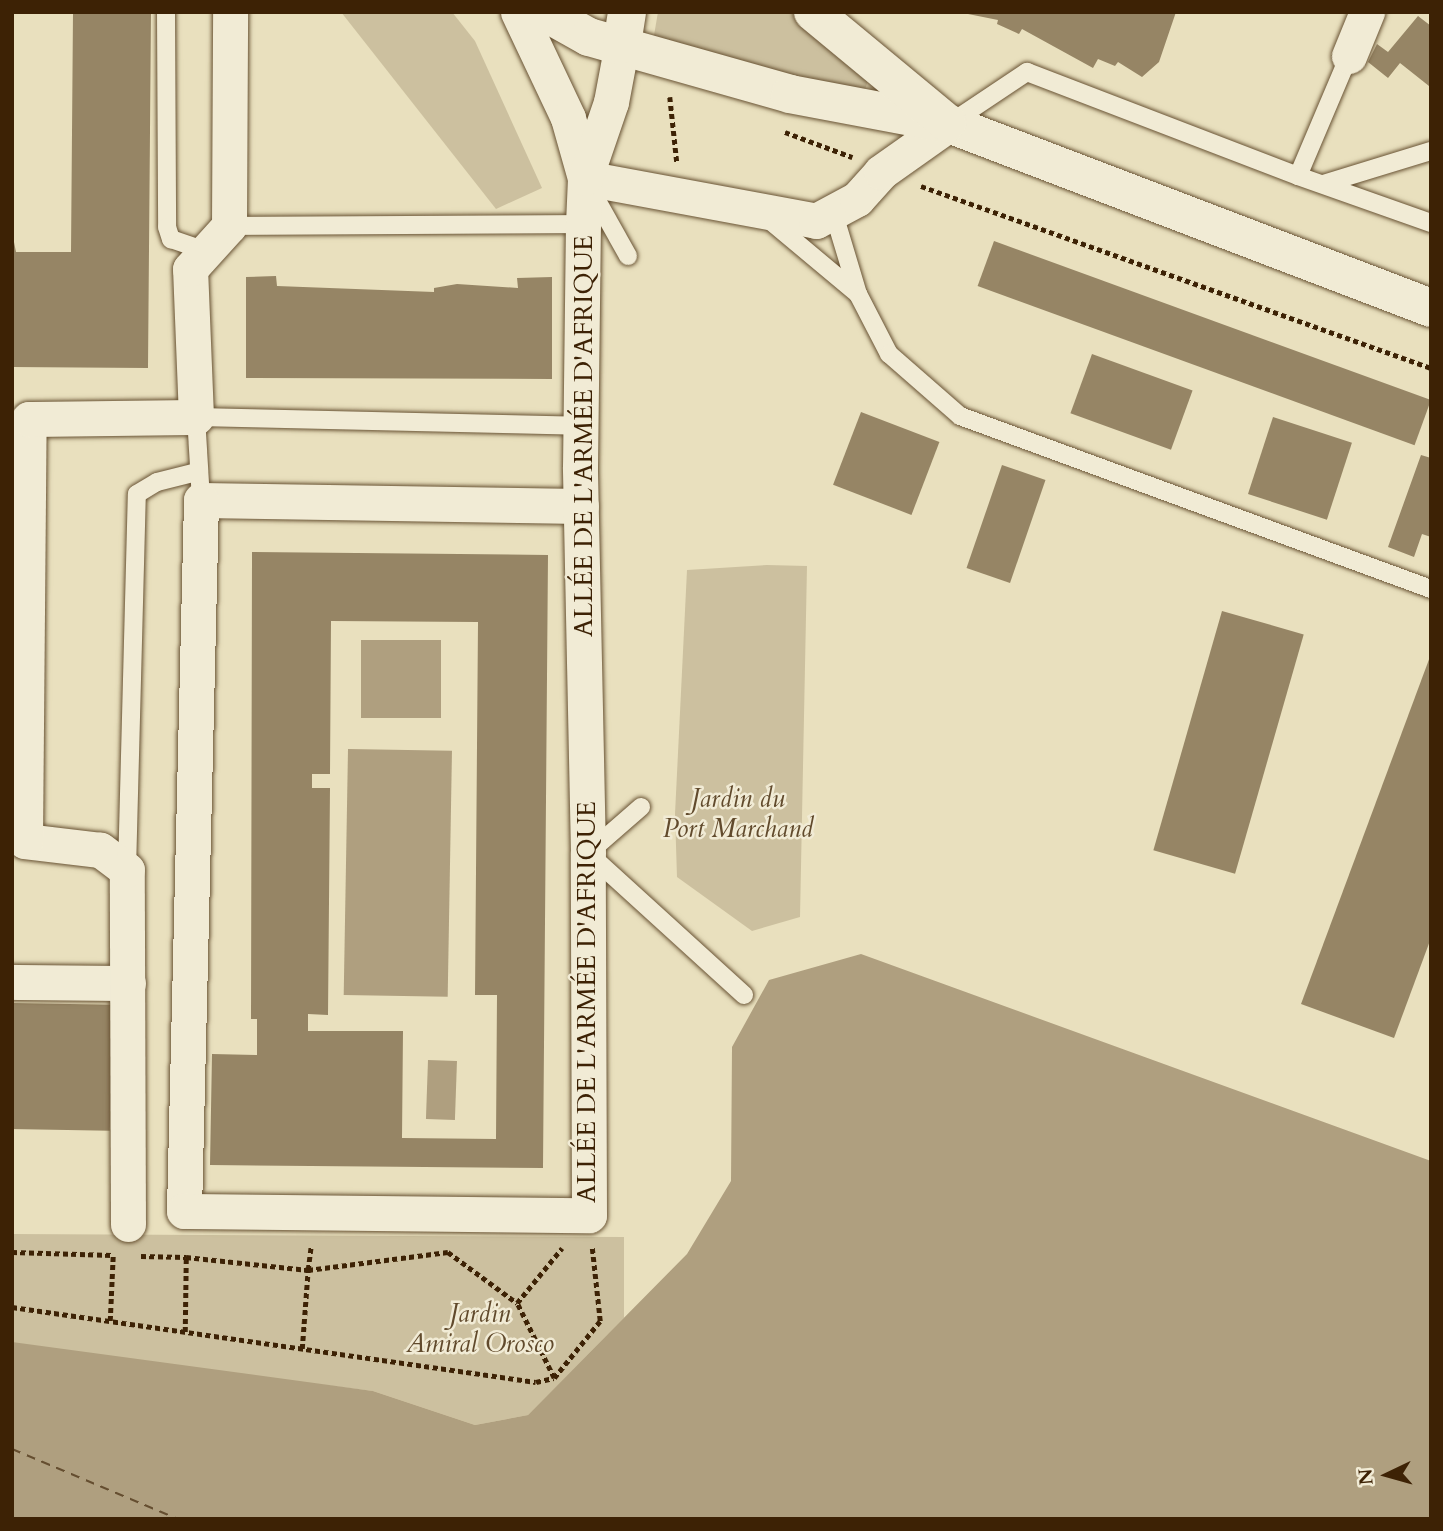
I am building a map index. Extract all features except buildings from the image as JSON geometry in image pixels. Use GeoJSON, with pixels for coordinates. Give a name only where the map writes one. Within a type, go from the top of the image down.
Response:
{"type":"FeatureCollection","features":[{"type":"Feature","properties":{"kind":"main road"},"geometry":{"type":"LineString","coordinates":[[544,12],[589,37],[625,28],[678,61],[790,94],[949,124],[1431,308]]}},
{"type":"Feature","properties":{"kind":"main road"},"geometry":{"type":"LineString","coordinates":[[813,12],[949,124]]}},
{"type":"Feature","properties":{"kind":"street"},"geometry":{"type":"LineString","coordinates":[[126,1248],[127,870],[100,850],[19,841],[29,419],[196,417],[190,269],[218,239],[230,12]]}},
{"type":"Feature","properties":{"kind":"street","name":"ALLÉE DE L'ARMÉE D'AFRIQUE"},"geometry":{"type":"LineString","coordinates":[[518,12],[568,118],[585,178]]}},
{"type":"Feature","properties":{"kind":"street"},"geometry":{"type":"LineString","coordinates":[[1349,56],[1367,12]]}},
{"type":"Feature","properties":{"kind":"street","name":"ALLÉE DE L'ARMÉE D'AFRIQUE"},"geometry":{"type":"LineString","coordinates":[[199,486],[184,1211],[589,1215],[588,853],[581,506],[583,224],[585,178],[611,102],[625,28]]}},
{"type":"Feature","properties":{"kind":"street"},"geometry":{"type":"LineString","coordinates":[[585,178],[816,221],[834,214],[858,199],[881,172],[949,124]]}},
{"type":"Feature","properties":{"kind":"street"},"geometry":{"type":"LineString","coordinates":[[199,486],[581,506]]}},
{"type":"Feature","properties":{"kind":"street"},"geometry":{"type":"LineString","coordinates":[[12,982],[128,983]]}},
{"type":"Feature","properties":{"kind":"lane"},"geometry":{"type":"LineString","coordinates":[[166,12],[167,227],[171,239],[583,224]]}},
{"type":"Feature","properties":{"kind":"lane"},"geometry":{"type":"LineString","coordinates":[[1298,176],[1349,56]]}},
{"type":"Feature","properties":{"kind":"lane"},"geometry":{"type":"LineString","coordinates":[[949,124],[1027,72],[1298,176],[1431,223]]}},
{"type":"Feature","properties":{"kind":"lane"},"geometry":{"type":"LineString","coordinates":[[1323,184],[1431,151]]}},
{"type":"Feature","properties":{"kind":"lane"},"geometry":{"type":"LineString","coordinates":[[585,178],[628,256]]}},
{"type":"Feature","properties":{"kind":"lane"},"geometry":{"type":"LineString","coordinates":[[756,209],[858,294]]}},
{"type":"Feature","properties":{"kind":"lane"},"geometry":{"type":"LineString","coordinates":[[834,214],[858,294],[890,354],[960,416],[1431,589]]}},
{"type":"Feature","properties":{"kind":"lane"},"geometry":{"type":"LineString","coordinates":[[127,870],[137,494],[157,482],[199,486],[196,417],[581,426]]}},
{"type":"Feature","properties":{"kind":"lane"},"geometry":{"type":"LineString","coordinates":[[641,807],[588,853],[744,995]]}},
{"type":"Feature","properties":{"kind":"path"},"geometry":{"type":"LineString","coordinates":[[672,194],[678,171],[670,96],[682,100]]}},
{"type":"Feature","properties":{"kind":"path"},"geometry":{"type":"LineString","coordinates":[[770,127],[832,147],[881,172],[1431,369]]}},
{"type":"Feature","properties":{"kind":"path"},"geometry":{"type":"LineString","coordinates":[[517,1303],[589,1215]]}},
{"type":"Feature","properties":{"kind":"path"},"geometry":{"type":"LineString","coordinates":[[12,1307],[536,1382],[554,1378],[600,1321],[589,1215]]}},
{"type":"Feature","properties":{"kind":"path"},"geometry":{"type":"LineString","coordinates":[[12,1252],[126,1248],[308,1270],[448,1252],[517,1303],[554,1378]]}},
{"type":"Feature","properties":{"kind":"path"},"geometry":{"type":"LineString","coordinates":[[110,1321],[126,1248]]}},
{"type":"Feature","properties":{"kind":"path"},"geometry":{"type":"LineString","coordinates":[[186,1257],[186,1332]]}},
{"type":"Feature","properties":{"kind":"path"},"geometry":{"type":"LineString","coordinates":[[302,1349],[308,1270]]}},
{"type":"Feature","properties":{"kind":"green space"},"geometry":{"type":"Polygon","coordinates":[[[341,12],[452,12],[475,41],[542,188],[496,209],[341,12]]]}},
{"type":"Feature","properties":{"kind":"green space"},"geometry":{"type":"Polygon","coordinates":[[[658,12],[813,12],[874,63],[859,107],[651,53],[658,12]]]}},
{"type":"Feature","properties":{"kind":"green space","name":"Jardin du Port Marchand"},"geometry":{"type":"Polygon","coordinates":[[[767,565],[807,566],[800,917],[752,931],[677,877],[675,814],[687,570],[767,565]]]}},
{"type":"Feature","properties":{"kind":"green space","name":"Jardin Amiral Orosco"},"geometry":{"type":"Polygon","coordinates":[[[12,1234],[624,1237],[624,1318],[528,1415],[475,1425],[373,1391],[12,1346],[12,1234]]]}},
{"type":"Feature","properties":{"kind":"shaded area"},"geometry":{"type":"Polygon","coordinates":[[[361,640],[441,640],[441,718],[361,718],[361,640]]]}},
{"type":"Feature","properties":{"kind":"shaded area"},"geometry":{"type":"Polygon","coordinates":[[[348,749],[452,751],[448,997],[344,995],[348,749]]]}},
{"type":"Feature","properties":{"kind":"shaded area"},"geometry":{"type":"Polygon","coordinates":[[[861,954],[1431,1161],[1431,1519],[12,1519],[12,1342],[373,1391],[475,1425],[528,1415],[687,1254],[731,1181],[732,1047],[769,980],[861,954]]]}},
{"type":"Feature","properties":{"kind":"shaded area"},"geometry":{"type":"Polygon","coordinates":[[[428,1060],[457,1061],[455,1120],[426,1119],[428,1060]]]}},
{"type":"Feature","properties":{"kind":"ferry route"},"geometry":{"type":"LineString","coordinates":[[12,1449],[178,1519]]}}]}
